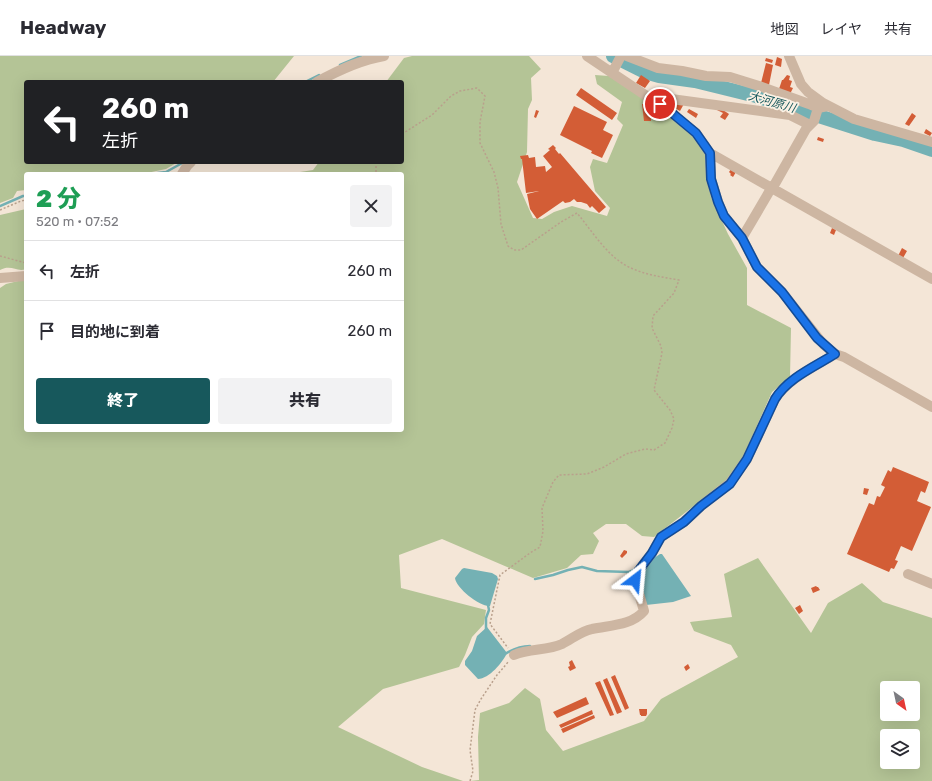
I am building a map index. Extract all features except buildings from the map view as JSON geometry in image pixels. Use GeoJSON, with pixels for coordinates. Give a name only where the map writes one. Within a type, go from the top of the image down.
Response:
{"type":"FeatureCollection","features":[{"type":"Feature","properties":{"kind":"street"},"geometry":{"type":"LineString","coordinates":[[321,80],[347,66],[367,59],[384,56]]}},
{"type":"Feature","properties":{"kind":"street"},"geometry":{"type":"LineString","coordinates":[[587,56],[706,76],[730,77],[809,104],[823,107],[854,119],[932,142]]}},
{"type":"Feature","properties":{"kind":"street"},"geometry":{"type":"LineString","coordinates":[[789,56],[802,84],[823,107]]}},
{"type":"Feature","properties":{"kind":"street"},"geometry":{"type":"LineString","coordinates":[[619,61],[647,96],[672,113],[696,133],[710,153],[932,279]]}},
{"type":"Feature","properties":{"kind":"street"},"geometry":{"type":"LineString","coordinates":[[647,96],[790,115],[812,123]]}},
{"type":"Feature","properties":{"kind":"street"},"geometry":{"type":"LineString","coordinates":[[742,238],[806,129],[823,107]]}},
{"type":"Feature","properties":{"kind":"street"},"geometry":{"type":"LineString","coordinates":[[710,153],[711,179],[724,216],[742,238],[757,267],[782,292],[817,338],[835,354],[844,357],[932,407]]}},
{"type":"Feature","properties":{"kind":"street"},"geometry":{"type":"LineString","coordinates":[[0,278],[24,276]]}},
{"type":"Feature","properties":{"kind":"street"},"geometry":{"type":"LineString","coordinates":[[512,653],[561,644],[581,632],[617,625],[638,618],[644,611],[635,580],[636,574],[652,553],[661,537],[684,522],[701,506],[730,484],[747,459],[775,399],[781,390],[798,376],[835,354]]}},
{"type":"Feature","properties":{"kind":"street"},"geometry":{"type":"LineString","coordinates":[[908,574],[932,584]]}},
{"type":"Feature","properties":{"kind":"path"},"geometry":{"type":"LineString","coordinates":[[404,133],[432,115],[451,96],[460,91],[477,88],[486,96],[480,122],[480,143],[494,172],[498,188],[501,224],[508,246],[514,250],[521,250],[560,222],[577,214],[606,248],[618,260],[630,268],[652,276],[679,280],[674,294],[653,316],[652,328],[661,346],[662,353],[654,390],[670,410],[674,419],[665,444],[654,450],[645,449],[626,454],[604,467],[587,474],[559,475],[552,482],[542,508],[540,547],[500,575],[490,624],[512,653],[475,710],[470,750],[473,771],[470,781]]}},
{"type":"Feature","properties":{"kind":"path"},"geometry":{"type":"LineString","coordinates":[[0,210],[24,200]]}},
{"type":"Feature","properties":{"kind":"path"},"geometry":{"type":"LineString","coordinates":[[0,256],[24,262]]}},
{"type":"Feature","properties":{"kind":"green space"},"geometry":{"type":"Polygon","coordinates":[[[0,56],[294,56],[275,80],[24,80],[24,164],[175,164],[166,169],[152,172],[24,172],[24,190],[17,191],[13,198],[0,203],[0,56]]]}},
{"type":"Feature","properties":{"kind":"green space"},"geometry":{"type":"Polygon","coordinates":[[[412,56],[529,56],[541,69],[531,78],[532,100],[528,109],[527,152],[517,182],[533,218],[542,219],[554,212],[572,206],[607,216],[610,208],[595,191],[590,167],[593,159],[607,163],[623,125],[617,119],[622,102],[597,84],[595,75],[609,76],[666,113],[694,137],[705,154],[711,197],[728,234],[747,268],[747,305],[791,328],[790,377],[772,392],[736,473],[654,537],[642,536],[626,524],[606,524],[593,533],[599,541],[593,554],[581,555],[567,568],[533,578],[442,539],[399,555],[401,588],[486,610],[484,624],[472,637],[459,667],[383,689],[338,727],[422,767],[463,781],[0,781],[0,288],[6,284],[24,280],[24,432],[404,432],[404,172],[300,172],[313,170],[318,164],[404,164],[404,80],[388,80],[404,58],[412,56]]]}},
{"type":"Feature","properties":{"kind":"green space"},"geometry":{"type":"Polygon","coordinates":[[[24,209],[24,270],[4,268],[0,270],[0,215],[24,209]]]}},
{"type":"Feature","properties":{"kind":"green space"},"geometry":{"type":"Polygon","coordinates":[[[758,558],[811,633],[828,603],[862,583],[883,602],[932,618],[932,781],[470,781],[479,780],[478,737],[480,713],[509,703],[525,688],[540,699],[546,730],[563,751],[644,721],[661,699],[738,657],[731,645],[694,631],[690,622],[732,617],[724,574],[758,558]]]}},
{"type":"Feature","properties":{"kind":"water"},"geometry":{"type":"Polygon","coordinates":[[[662,554],[691,596],[673,602],[646,605],[638,579],[651,560],[662,554]]]}},
{"type":"Feature","properties":{"kind":"water"},"geometry":{"type":"Polygon","coordinates":[[[464,568],[492,573],[497,576],[498,579],[490,606],[475,600],[459,587],[455,578],[464,568]]]}},
{"type":"Feature","properties":{"kind":"water"},"geometry":{"type":"Polygon","coordinates":[[[487,627],[507,653],[499,665],[491,673],[478,679],[465,665],[465,661],[472,651],[477,636],[487,627]]]}},
{"type":"Feature","properties":{"kind":"waterway"},"geometry":{"type":"LineString","coordinates":[[340,65],[361,56]]}},
{"type":"Feature","properties":{"kind":"waterway","name":"大河原川"},"geometry":{"type":"LineString","coordinates":[[613,56],[645,72],[659,76],[695,81],[756,96],[875,134],[903,140],[932,150]]}},
{"type":"Feature","properties":{"kind":"waterway"},"geometry":{"type":"LineString","coordinates":[[309,80],[319,75]]}},
{"type":"Feature","properties":{"kind":"waterway"},"geometry":{"type":"LineString","coordinates":[[166,172],[180,164]]}},
{"type":"Feature","properties":{"kind":"waterway"},"geometry":{"type":"LineString","coordinates":[[0,206],[24,196]]}},
{"type":"Feature","properties":{"kind":"waterway"},"geometry":{"type":"LineString","coordinates":[[535,579],[582,567],[597,571],[629,572],[634,570]]}},
{"type":"Feature","properties":{"kind":"waterway"},"geometry":{"type":"LineString","coordinates":[[486,631],[486,618],[489,610],[488,605]]}},
{"type":"Feature","properties":{"kind":"waterway"},"geometry":{"type":"LineString","coordinates":[[505,654],[517,648],[530,646]]}},
{"type":"Feature","properties":{"kind":"route"},"geometry":{"type":"LineString","coordinates":[[635,580],[636,574],[652,553],[661,537],[684,522],[701,506],[730,484],[747,459],[775,399],[781,390],[798,376],[835,354],[817,338],[782,292],[757,267],[742,238],[724,216],[718,202],[711,179],[710,153],[696,133],[660,104]]}}]}
